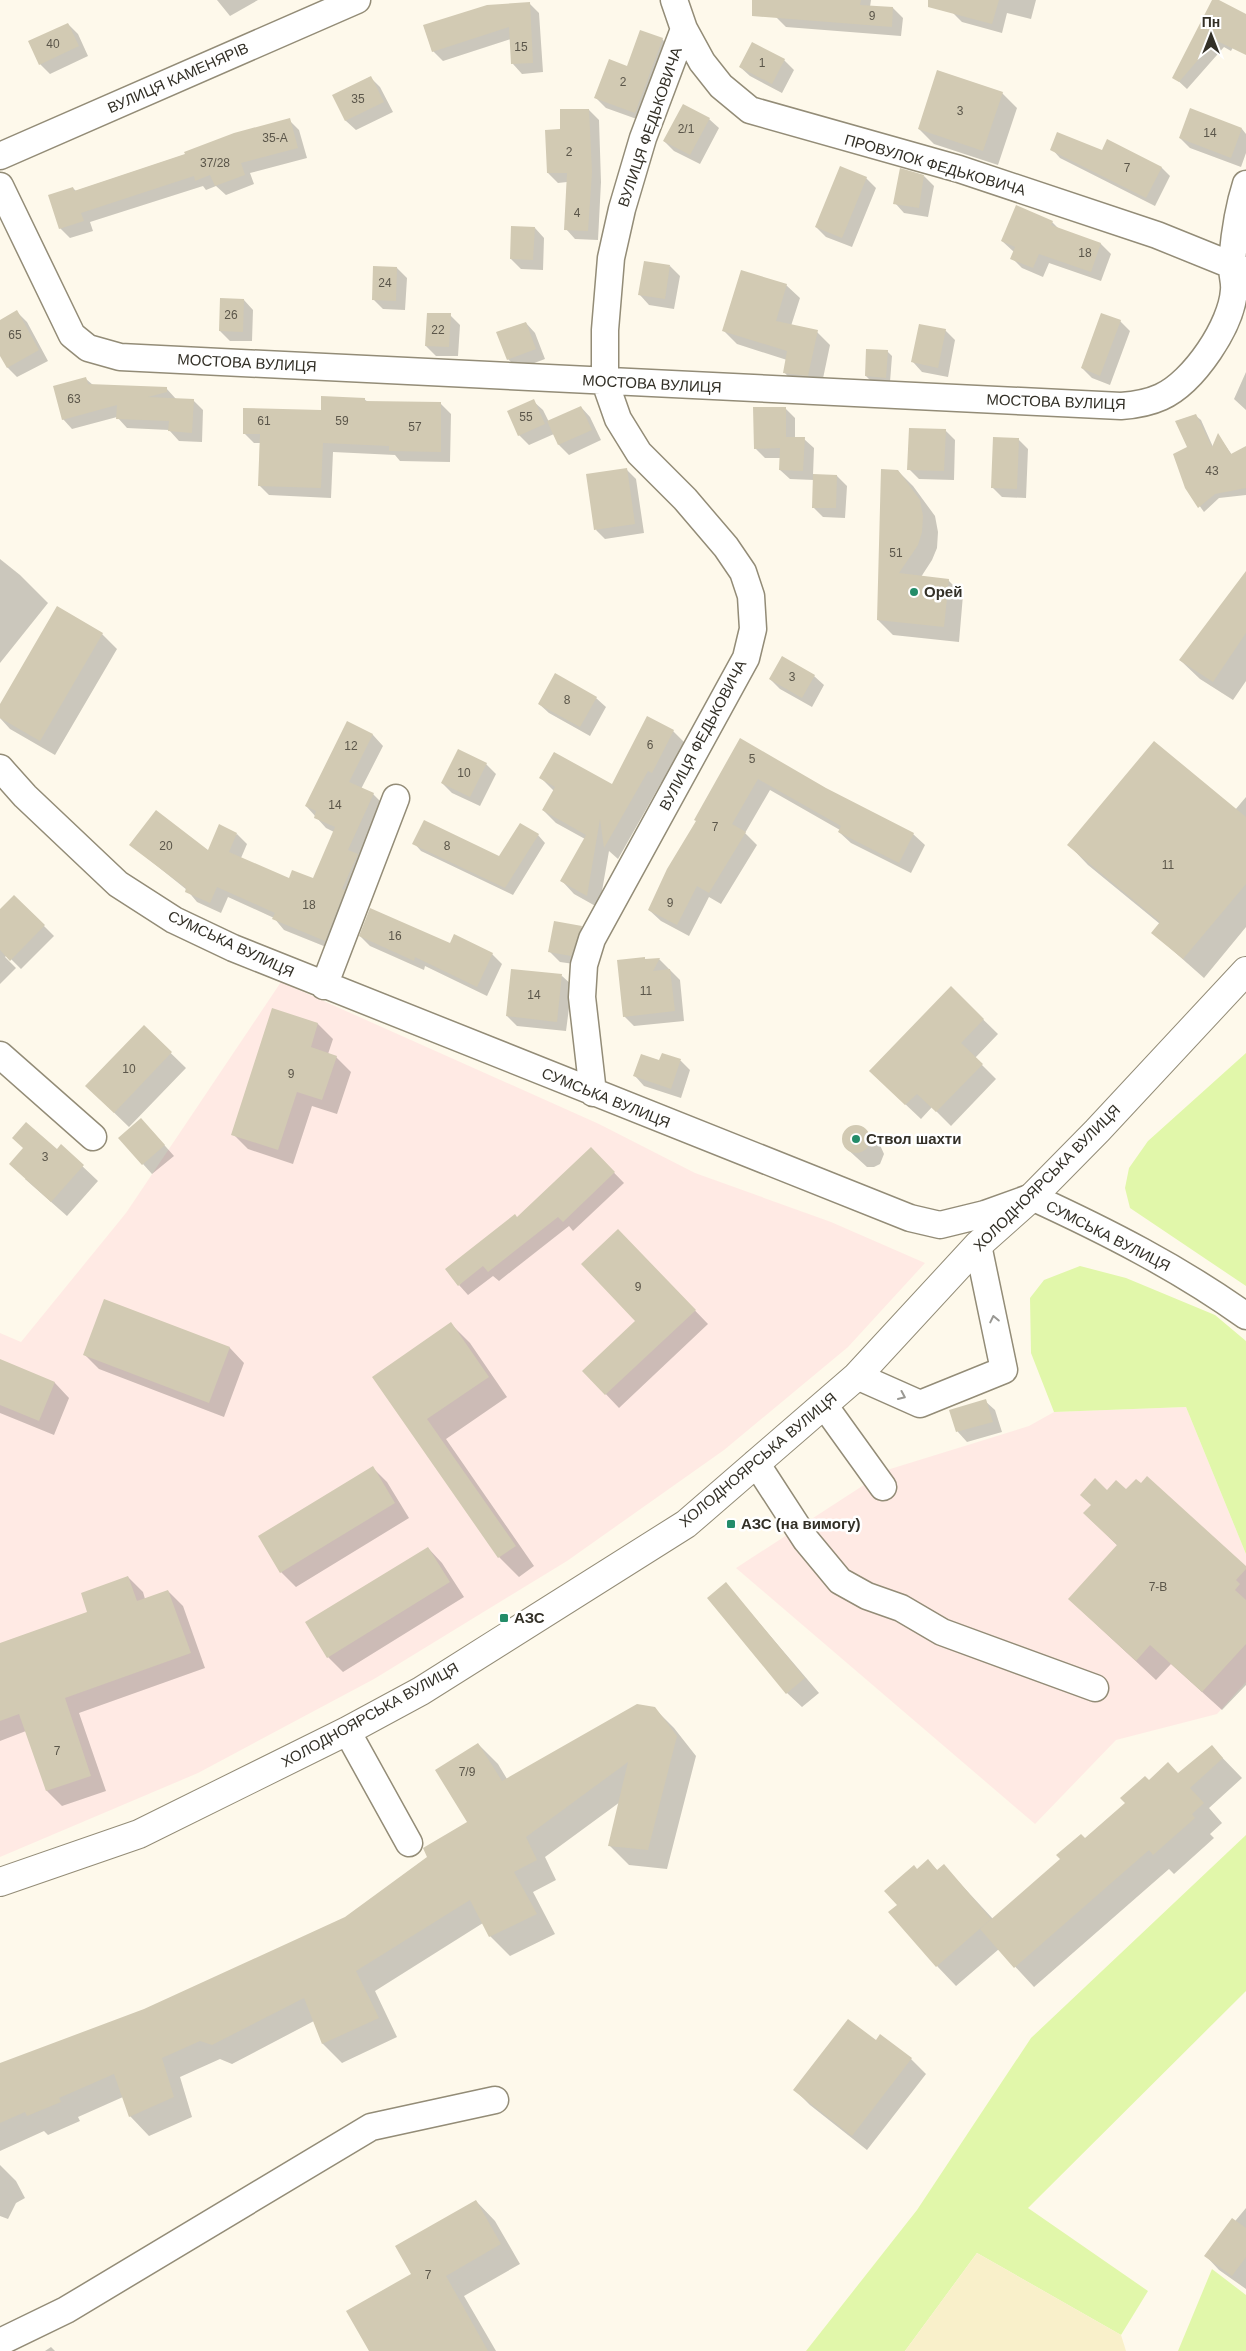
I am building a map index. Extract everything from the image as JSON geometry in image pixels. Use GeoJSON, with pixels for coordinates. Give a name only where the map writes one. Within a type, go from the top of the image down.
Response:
{"type":"FeatureCollection","features":[{"type":"Feature","properties":{"kind":"main road","name":"ХОЛОДНОЯРСЬКА ВУЛИЦЯ"},"geometry":{"type":"LineString","coordinates":[[0,1882],[139,1834],[347,1730],[421,1690],[686,1524],[857,1376],[978,1245],[1032,1197],[1097,1131],[1246,971]]}},
{"type":"Feature","properties":{"kind":"street","name":"ВУЛИЦЯ КАМЕНЯРІВ"},"geometry":{"type":"LineString","coordinates":[[0,156],[357,0]]}},
{"type":"Feature","properties":{"kind":"street","name":"ПРОВУЛОК ФЕДЬКОВИЧА"},"geometry":{"type":"LineString","coordinates":[[674,0],[684,29],[702,62],[721,86],[750,110],[959,169],[1157,235],[1239,268]]}},
{"type":"Feature","properties":{"kind":"street","name":"ВУЛИЦЯ ФЕДЬКОВИЧА"},"geometry":{"type":"LineString","coordinates":[[593,1093],[582,997],[584,965],[592,939],[746,658],[753,629],[751,596],[743,572],[726,547],[685,499],[639,453],[618,419],[604,382],[605,330],[611,258],[622,209],[643,138],[684,29]]}},
{"type":"Feature","properties":{"kind":"street","name":"МОСТОВА ВУЛИЦЯ"},"geometry":{"type":"LineString","coordinates":[[0,186],[72,335],[88,348],[120,357],[1121,406],[1142,404],[1162,396],[1186,381],[1204,358],[1224,325],[1239,268],[1236,227],[1246,184]]}},
{"type":"Feature","properties":{"kind":"street","name":"СУМСЬКА ВУЛИЦЯ"},"geometry":{"type":"LineString","coordinates":[[0,768],[24,796],[118,884],[174,920],[233,948],[324,986],[910,1218],[940,1225],[985,1214],[1032,1197],[1093,1225],[1134,1247],[1221,1298],[1246,1316]]}},
{"type":"Feature","properties":{"kind":"street"},"geometry":{"type":"LineString","coordinates":[[324,986],[396,798]]}},
{"type":"Feature","properties":{"kind":"street"},"geometry":{"type":"LineString","coordinates":[[0,1055],[93,1136]]}},
{"type":"Feature","properties":{"kind":"street"},"geometry":{"type":"LineString","coordinates":[[857,1376],[920,1404],[1004,1370],[978,1245]]}},
{"type":"Feature","properties":{"kind":"street"},"geometry":{"type":"LineString","coordinates":[[824,1405],[883,1487]]}},
{"type":"Feature","properties":{"kind":"street"},"geometry":{"type":"LineString","coordinates":[[756,1463],[806,1540],[840,1581],[867,1596],[901,1608],[942,1632],[1095,1688]]}},
{"type":"Feature","properties":{"kind":"street"},"geometry":{"type":"LineString","coordinates":[[347,1730],[409,1843]]}},
{"type":"Feature","properties":{"kind":"street"},"geometry":{"type":"LineString","coordinates":[[0,2342],[66,2310],[371,2127],[495,2100]]}},
{"type":"Feature","properties":{"kind":"shaded area"},"geometry":{"type":"Polygon","coordinates":[[[281,982],[599,1124],[695,1173],[831,1222],[925,1263],[848,1347],[724,1450],[567,1561],[374,1679],[198,1773],[0,1857],[0,1333],[21,1342],[126,1213],[281,982]]]}},
{"type":"Feature","properties":{"kind":"shaded area"},"geometry":{"type":"Polygon","coordinates":[[[1186,1407],[1246,1554],[1246,1682],[1217,1714],[1116,1740],[1035,1824],[736,1568],[887,1470],[1029,1426],[1054,1412],[1186,1407]]]}},
{"type":"Feature","properties":{"kind":"green space"},"geometry":{"type":"Polygon","coordinates":[[[1246,1053],[1246,1286],[1130,1208],[1125,1188],[1129,1168],[1148,1141],[1246,1053]]]}},
{"type":"Feature","properties":{"kind":"green space"},"geometry":{"type":"Polygon","coordinates":[[[1080,1266],[1126,1278],[1215,1315],[1246,1341],[1246,1554],[1186,1407],[1054,1412],[1031,1353],[1030,1298],[1044,1280],[1080,1266]]]}},
{"type":"Feature","properties":{"kind":"green space"},"geometry":{"type":"Polygon","coordinates":[[[1246,1835],[1246,1991],[1028,2208],[1148,2291],[1121,2335],[977,2253],[905,2351],[806,2351],[917,2210],[1031,2038],[1246,1835]]]}},
{"type":"Feature","properties":{"kind":"green space"},"geometry":{"type":"Polygon","coordinates":[[[1212,2269],[1246,2295],[1246,2351],[1178,2351],[1212,2269]]]}},
{"type":"Feature","properties":{"kind":"sand"},"geometry":{"type":"Polygon","coordinates":[[[977,2253],[1121,2335],[1126,2351],[905,2351],[977,2253]]]}},
{"type":"Feature","properties":{"kind":"building"},"geometry":{"type":"Polygon","coordinates":[[[752,0],[861,0],[860,5],[893,7],[892,27],[752,16],[752,0]]]}},
{"type":"Feature","properties":{"kind":"building"},"geometry":{"type":"Polygon","coordinates":[[[928,0],[999,0],[992,24],[928,7],[928,0]]]}},
{"type":"Feature","properties":{"kind":"building"},"geometry":{"type":"Polygon","coordinates":[[[1212,0],[1219,0],[1246,14],[1246,55],[1215,40],[1179,82],[1172,78],[1212,0]]]}},
{"type":"Feature","properties":{"kind":"building"},"geometry":{"type":"Polygon","coordinates":[[[530,2],[533,63],[511,64],[509,27],[432,52],[423,25],[487,5],[530,2]]]}},
{"type":"Feature","properties":{"kind":"building"},"geometry":{"type":"Polygon","coordinates":[[[68,23],[79,46],[39,65],[28,41],[68,23]]]}},
{"type":"Feature","properties":{"kind":"building"},"geometry":{"type":"Polygon","coordinates":[[[640,30],[663,38],[635,113],[594,98],[609,59],[627,66],[640,30]]]}},
{"type":"Feature","properties":{"kind":"building"},"geometry":{"type":"Polygon","coordinates":[[[752,42],[785,59],[772,84],[739,67],[752,42]]]}},
{"type":"Feature","properties":{"kind":"building"},"geometry":{"type":"Polygon","coordinates":[[[937,70],[1003,92],[983,151],[918,129],[937,70]]]}},
{"type":"Feature","properties":{"kind":"building"},"geometry":{"type":"Polygon","coordinates":[[[371,76],[384,102],[345,121],[332,95],[371,76]]]}},
{"type":"Feature","properties":{"kind":"building"},"geometry":{"type":"Polygon","coordinates":[[[683,104],[710,118],[690,155],[663,141],[683,104]]]}},
{"type":"Feature","properties":{"kind":"building"},"geometry":{"type":"Polygon","coordinates":[[[1190,108],[1242,128],[1231,158],[1179,138],[1190,108]]]}},
{"type":"Feature","properties":{"kind":"building"},"geometry":{"type":"Polygon","coordinates":[[[560,109],[589,109],[592,172],[588,231],[564,230],[567,173],[547,173],[545,130],[560,129],[560,109]]]}},
{"type":"Feature","properties":{"kind":"building"},"geometry":{"type":"Polygon","coordinates":[[[290,118],[298,148],[241,163],[245,175],[215,186],[210,175],[195,181],[194,176],[81,213],[84,221],[59,229],[48,195],[73,187],[74,191],[185,154],[184,152],[234,133],[290,118]]]}},
{"type":"Feature","properties":{"kind":"building"},"geometry":{"type":"Polygon","coordinates":[[[1057,132],[1102,150],[1107,139],[1162,167],[1146,198],[1050,150],[1057,132]]]}},
{"type":"Feature","properties":{"kind":"building"},"geometry":{"type":"Polygon","coordinates":[[[840,166],[867,177],[842,238],[815,227],[840,166]]]}},
{"type":"Feature","properties":{"kind":"building"},"geometry":{"type":"Polygon","coordinates":[[[900,168],[924,175],[919,208],[893,204],[900,168]]]}},
{"type":"Feature","properties":{"kind":"building"},"geometry":{"type":"Polygon","coordinates":[[[1016,205],[1053,221],[1051,225],[1101,243],[1091,272],[1039,254],[1033,268],[1010,259],[1015,247],[1001,241],[1016,205]]]}},
{"type":"Feature","properties":{"kind":"building"},"geometry":{"type":"Polygon","coordinates":[[[511,226],[535,227],[533,260],[510,259],[511,226]]]}},
{"type":"Feature","properties":{"kind":"building"},"geometry":{"type":"Polygon","coordinates":[[[644,261],[670,265],[665,299],[638,295],[644,261]]]}},
{"type":"Feature","properties":{"kind":"building"},"geometry":{"type":"Polygon","coordinates":[[[373,266],[397,267],[396,301],[372,300],[373,266]]]}},
{"type":"Feature","properties":{"kind":"building"},"geometry":{"type":"Polygon","coordinates":[[[741,270],[787,284],[776,321],[818,330],[808,376],[783,373],[787,351],[722,331],[741,270]]]}},
{"type":"Feature","properties":{"kind":"building"},"geometry":{"type":"Polygon","coordinates":[[[220,298],[244,299],[243,332],[219,331],[220,298]]]}},
{"type":"Feature","properties":{"kind":"building"},"geometry":{"type":"Polygon","coordinates":[[[17,310],[39,350],[7,368],[0,356],[0,320],[17,310]]]}},
{"type":"Feature","properties":{"kind":"building"},"geometry":{"type":"Polygon","coordinates":[[[427,313],[451,313],[449,347],[425,346],[427,313]]]}},
{"type":"Feature","properties":{"kind":"building"},"geometry":{"type":"Polygon","coordinates":[[[1101,313],[1121,320],[1100,376],[1081,368],[1101,313]]]}},
{"type":"Feature","properties":{"kind":"building"},"geometry":{"type":"Polygon","coordinates":[[[526,322],[536,349],[507,360],[496,332],[526,322]]]}},
{"type":"Feature","properties":{"kind":"building"},"geometry":{"type":"Polygon","coordinates":[[[919,324],[946,329],[938,368],[911,362],[919,324]]]}},
{"type":"Feature","properties":{"kind":"building"},"geometry":{"type":"Polygon","coordinates":[[[866,349],[888,350],[886,378],[865,376],[866,349]]]}},
{"type":"Feature","properties":{"kind":"building"},"geometry":{"type":"Polygon","coordinates":[[[86,377],[88,384],[167,387],[167,392],[148,397],[194,399],[192,433],[168,431],[169,421],[116,419],[117,405],[62,420],[53,386],[86,377]]]}},
{"type":"Feature","properties":{"kind":"building"},"geometry":{"type":"Polygon","coordinates":[[[321,396],[365,398],[365,401],[441,402],[441,452],[389,451],[389,446],[323,443],[321,488],[258,486],[260,434],[243,434],[243,408],[321,410],[321,396]]]}},
{"type":"Feature","properties":{"kind":"building"},"geometry":{"type":"Polygon","coordinates":[[[534,399],[545,424],[518,436],[507,411],[534,399]]]}},
{"type":"Feature","properties":{"kind":"building"},"geometry":{"type":"Polygon","coordinates":[[[581,406],[592,430],[558,445],[547,421],[581,406]]]}},
{"type":"Feature","properties":{"kind":"building"},"geometry":{"type":"Polygon","coordinates":[[[753,407],[786,407],[786,437],[805,437],[803,471],[779,470],[780,448],[754,449],[753,407]]]}},
{"type":"Feature","properties":{"kind":"building"},"geometry":{"type":"Polygon","coordinates":[[[1196,414],[1212,447],[1218,433],[1231,454],[1246,446],[1246,488],[1215,494],[1198,508],[1185,488],[1173,454],[1187,447],[1175,421],[1196,414]]]}},
{"type":"Feature","properties":{"kind":"building"},"geometry":{"type":"Polygon","coordinates":[[[909,428],[946,429],[944,471],[907,470],[909,428]]]}},
{"type":"Feature","properties":{"kind":"building"},"geometry":{"type":"Polygon","coordinates":[[[993,437],[1019,438],[1017,489],[991,488],[993,437]]]}},
{"type":"Feature","properties":{"kind":"building"},"geometry":{"type":"Polygon","coordinates":[[[627,468],[635,524],[594,530],[586,474],[627,468]]]}},
{"type":"Feature","properties":{"kind":"building"},"geometry":{"type":"Polygon","coordinates":[[[881,469],[898,470],[920,500],[923,516],[922,532],[918,545],[899,573],[949,579],[944,627],[877,620],[881,469]]]}},
{"type":"Feature","properties":{"kind":"building"},"geometry":{"type":"Polygon","coordinates":[[[813,474],[837,475],[836,508],[812,508],[813,474]]]}},
{"type":"Feature","properties":{"kind":"building"},"geometry":{"type":"Polygon","coordinates":[[[1246,571],[1246,633],[1213,682],[1179,660],[1246,571]]]}},
{"type":"Feature","properties":{"kind":"building"},"geometry":{"type":"Polygon","coordinates":[[[57,606],[103,633],[40,741],[0,718],[0,704],[57,606]]]}},
{"type":"Feature","properties":{"kind":"building"},"geometry":{"type":"Polygon","coordinates":[[[782,656],[815,675],[802,698],[769,679],[782,656]]]}},
{"type":"Feature","properties":{"kind":"building"},"geometry":{"type":"Polygon","coordinates":[[[555,673],[597,697],[580,727],[538,704],[555,673]]]}},
{"type":"Feature","properties":{"kind":"building"},"geometry":{"type":"Polygon","coordinates":[[[647,716],[674,730],[652,773],[648,771],[604,848],[600,819],[587,896],[560,881],[586,835],[542,810],[555,787],[539,778],[554,752],[612,784],[647,716]]]}},
{"type":"Feature","properties":{"kind":"building"},"geometry":{"type":"Polygon","coordinates":[[[347,721],[373,734],[349,782],[374,793],[348,850],[358,854],[342,889],[345,890],[325,941],[272,919],[275,913],[217,887],[210,903],[185,892],[186,888],[129,845],[156,810],[208,850],[219,824],[237,833],[229,852],[289,878],[292,870],[313,878],[335,827],[314,818],[316,811],[305,806],[347,721]]]}},
{"type":"Feature","properties":{"kind":"building"},"geometry":{"type":"Polygon","coordinates":[[[740,738],[826,788],[914,833],[899,863],[838,832],[841,826],[758,779],[732,824],[746,832],[709,893],[697,886],[677,925],[648,910],[667,869],[696,821],[694,820],[740,738]]]}},
{"type":"Feature","properties":{"kind":"building"},"geometry":{"type":"Polygon","coordinates":[[[1154,741],[1246,817],[1246,884],[1183,959],[1151,933],[1160,922],[1067,845],[1154,741]]]}},
{"type":"Feature","properties":{"kind":"building"},"geometry":{"type":"Polygon","coordinates":[[[458,749],[487,763],[470,797],[441,783],[458,749]]]}},
{"type":"Feature","properties":{"kind":"building"},"geometry":{"type":"Polygon","coordinates":[[[424,820],[499,856],[520,823],[539,834],[505,888],[412,844],[424,820]]]}},
{"type":"Feature","properties":{"kind":"building"},"geometry":{"type":"Polygon","coordinates":[[[14,895],[45,925],[10,961],[0,950],[0,909],[14,895]]]}},
{"type":"Feature","properties":{"kind":"building"},"geometry":{"type":"Polygon","coordinates":[[[370,908],[450,943],[454,934],[493,953],[477,987],[415,957],[414,961],[359,936],[370,908]]]}},
{"type":"Feature","properties":{"kind":"building"},"geometry":{"type":"Polygon","coordinates":[[[554,921],[582,926],[571,956],[548,952],[554,921]]]}},
{"type":"Feature","properties":{"kind":"building"},"geometry":{"type":"Polygon","coordinates":[[[645,957],[645,959],[660,958],[653,971],[670,969],[675,1011],[623,1017],[617,960],[645,957]]]}},
{"type":"Feature","properties":{"kind":"building"},"geometry":{"type":"Polygon","coordinates":[[[511,969],[562,974],[557,1022],[506,1016],[511,969]]]}},
{"type":"Feature","properties":{"kind":"building"},"geometry":{"type":"Polygon","coordinates":[[[951,986],[984,1019],[961,1043],[983,1064],[936,1112],[917,1094],[905,1105],[869,1071],[951,986]]]}},
{"type":"Feature","properties":{"kind":"building"},"geometry":{"type":"Polygon","coordinates":[[[272,1008],[318,1023],[311,1047],[337,1056],[322,1100],[297,1092],[278,1150],[231,1135],[272,1008]]]}},
{"type":"Feature","properties":{"kind":"building"},"geometry":{"type":"Polygon","coordinates":[[[144,1025],[172,1052],[114,1113],[85,1086],[144,1025]]]}},
{"type":"Feature","properties":{"kind":"building"},"geometry":{"type":"Polygon","coordinates":[[[662,1053],[681,1059],[671,1089],[633,1076],[641,1054],[659,1060],[662,1053]]]}},
{"type":"Feature","properties":{"kind":"building"},"geometry":{"type":"Polygon","coordinates":[[[141,1118],[165,1145],[142,1165],[118,1138],[141,1118]]]}},
{"type":"Feature","properties":{"kind":"building"},"geometry":{"type":"Polygon","coordinates":[[[26,1122],[57,1149],[61,1144],[84,1165],[51,1202],[9,1164],[23,1148],[12,1138],[26,1122]]]}},
{"type":"Feature","properties":{"kind":"building","name":"Ствол шахти"},"geometry":{"type":"Polygon","coordinates":[[[856,1125],[866,1129],[870,1139],[866,1149],[856,1153],[846,1149],[842,1139],[846,1129],[856,1125]]]}},
{"type":"Feature","properties":{"kind":"building"},"geometry":{"type":"Polygon","coordinates":[[[591,1147],[615,1172],[563,1222],[558,1217],[488,1272],[483,1266],[458,1286],[445,1269],[515,1214],[517,1217],[591,1147]]]}},
{"type":"Feature","properties":{"kind":"building"},"geometry":{"type":"Polygon","coordinates":[[[618,1229],[696,1310],[605,1395],[582,1371],[635,1321],[581,1264],[618,1229]]]}},
{"type":"Feature","properties":{"kind":"building"},"geometry":{"type":"Polygon","coordinates":[[[104,1299],[230,1347],[209,1403],[83,1355],[104,1299]]]}},
{"type":"Feature","properties":{"kind":"building"},"geometry":{"type":"Polygon","coordinates":[[[451,1322],[489,1377],[427,1419],[516,1546],[498,1558],[372,1377],[451,1322]]]}},
{"type":"Feature","properties":{"kind":"building"},"geometry":{"type":"Polygon","coordinates":[[[0,1359],[55,1382],[39,1421],[0,1405],[0,1359]]]}},
{"type":"Feature","properties":{"kind":"building"},"geometry":{"type":"Polygon","coordinates":[[[986,1399],[993,1422],[956,1432],[949,1410],[986,1399]]]}},
{"type":"Feature","properties":{"kind":"building"},"geometry":{"type":"Polygon","coordinates":[[[373,1466],[395,1503],[280,1573],[258,1536],[373,1466]]]}},
{"type":"Feature","properties":{"kind":"building"},"geometry":{"type":"Polygon","coordinates":[[[1147,1476],[1246,1566],[1246,1569],[1236,1580],[1240,1584],[1235,1590],[1246,1600],[1246,1644],[1202,1692],[1150,1645],[1136,1661],[1068,1599],[1117,1545],[1083,1513],[1091,1505],[1080,1495],[1095,1478],[1107,1490],[1116,1480],[1126,1489],[1136,1479],[1141,1483],[1147,1476]]]}},
{"type":"Feature","properties":{"kind":"building"},"geometry":{"type":"Polygon","coordinates":[[[428,1547],[450,1582],[327,1658],[305,1622],[428,1547]]]}},
{"type":"Feature","properties":{"kind":"building"},"geometry":{"type":"Polygon","coordinates":[[[128,1576],[137,1601],[168,1590],[191,1653],[65,1698],[91,1776],[46,1791],[19,1714],[0,1721],[0,1643],[87,1612],[81,1593],[128,1576]]]}},
{"type":"Feature","properties":{"kind":"building"},"geometry":{"type":"Polygon","coordinates":[[[726,1582],[805,1678],[786,1694],[707,1598],[726,1582]]]}},
{"type":"Feature","properties":{"kind":"building"},"geometry":{"type":"Polygon","coordinates":[[[637,1704],[655,1707],[677,1736],[648,1850],[608,1846],[628,1762],[526,1837],[537,1860],[514,1872],[537,1914],[489,1937],[470,1900],[356,1971],[379,2018],[322,2044],[304,1998],[212,2045],[200,2041],[162,2058],[174,2097],[129,2117],[114,2074],[59,2098],[61,2102],[27,2116],[25,2112],[0,2123],[0,2063],[144,2009],[345,1917],[427,1857],[423,1848],[467,1822],[435,1770],[478,1743],[502,1781],[637,1704]]]}},
{"type":"Feature","properties":{"kind":"building"},"geometry":{"type":"Polygon","coordinates":[[[1212,1745],[1223,1758],[1190,1788],[1204,1803],[1192,1814],[1195,1818],[1153,1855],[1149,1850],[1014,1968],[980,1929],[1060,1859],[1056,1855],[1081,1834],[1085,1838],[1125,1803],[1120,1798],[1145,1776],[1149,1780],[1168,1762],[1178,1773],[1212,1745]]]}},
{"type":"Feature","properties":{"kind":"building"},"geometry":{"type":"Polygon","coordinates":[[[928,1859],[937,1870],[944,1864],[991,1919],[936,1967],[888,1912],[897,1905],[884,1891],[914,1865],[917,1869],[928,1859]]]}},
{"type":"Feature","properties":{"kind":"building"},"geometry":{"type":"Polygon","coordinates":[[[848,2019],[876,2040],[880,2034],[912,2058],[852,2136],[793,2090],[848,2019]]]}},
{"type":"Feature","properties":{"kind":"building"},"geometry":{"type":"Polygon","coordinates":[[[476,2200],[501,2244],[446,2276],[488,2351],[369,2351],[346,2311],[411,2274],[395,2246],[476,2200]]]}},
{"type":"Feature","properties":{"kind":"building"},"geometry":{"type":"Polygon","coordinates":[[[1232,2218],[1246,2228],[1246,2257],[1232,2276],[1204,2256],[1232,2218]]]}},
{"type":"Feature","properties":{"kind":"place","name":"Орей"},"geometry":{"type":"Point","coordinates":[914,592]}},
{"type":"Feature","properties":{"kind":"place","name":"Ствол шахти"},"geometry":{"type":"Point","coordinates":[856,1139]}},
{"type":"Feature","properties":{"kind":"place","name":"АЗС (на вимогу)"},"geometry":{"type":"Point","coordinates":[731,1524]}},
{"type":"Feature","properties":{"kind":"place","name":"АЗС"},"geometry":{"type":"Point","coordinates":[504,1618]}}]}
